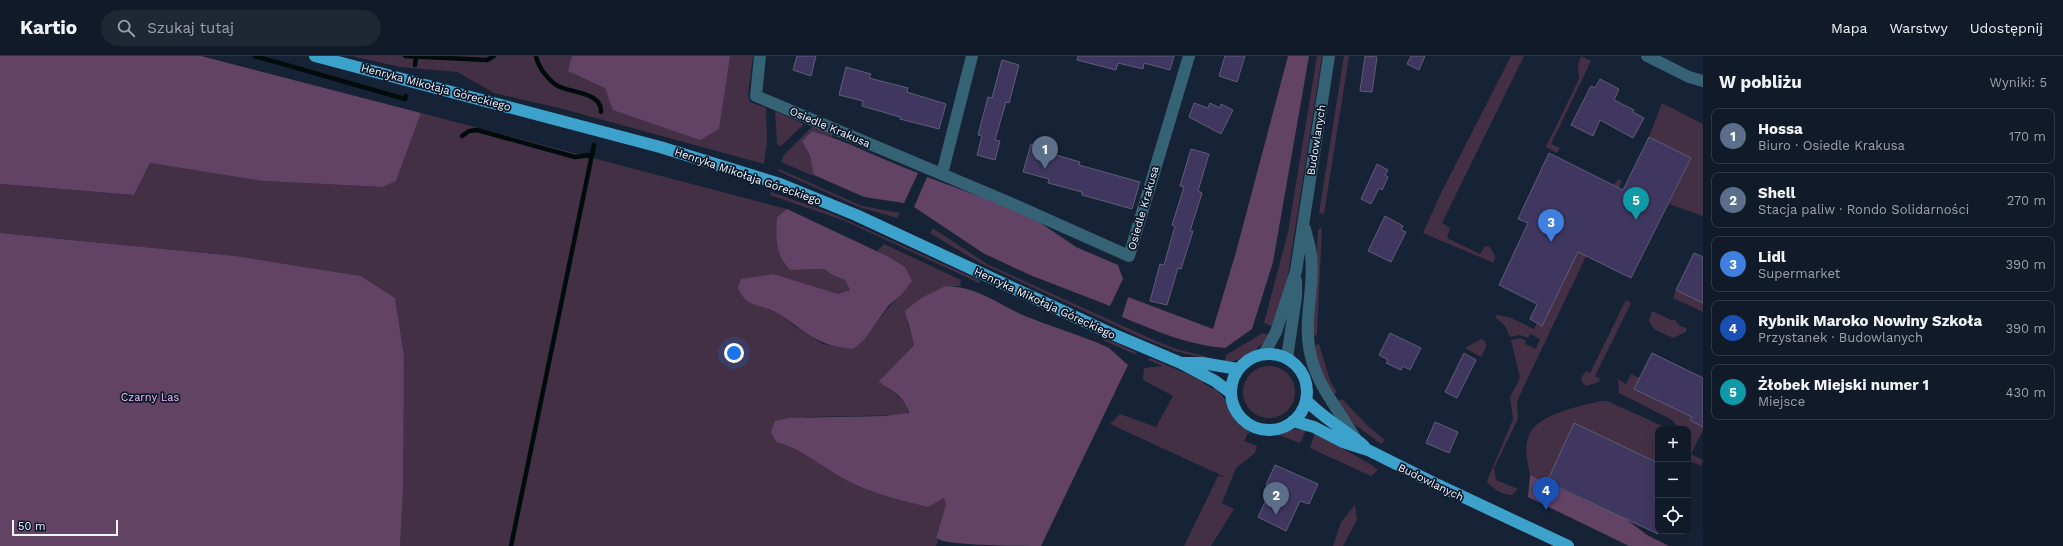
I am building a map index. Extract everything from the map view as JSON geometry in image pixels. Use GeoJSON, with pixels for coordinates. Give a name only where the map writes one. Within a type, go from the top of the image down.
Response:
{"type":"FeatureCollection","features":[{"type":"Feature","properties":{"kind":"main road","name":"Henryka Mikołaja Góreckiego"},"geometry":{"type":"LineString","coordinates":[[315,56],[654,145],[780,184],[831,204],[1110,333],[1181,363],[1215,381],[1231,393]]}},
{"type":"Feature","properties":{"kind":"main road"},"geometry":{"type":"LineString","coordinates":[[1264,354],[1273,354],[1287,358],[1295,364],[1303,376],[1306,385],[1306,400],[1300,413],[1293,421],[1276,429],[1266,430],[1253,426],[1241,418],[1236,411],[1231,393],[1232,380],[1238,369],[1247,360],[1264,354]]}},
{"type":"Feature","properties":{"kind":"main road","name":"Henryka Mikołaja Góreckiego"},"geometry":{"type":"LineString","coordinates":[[1181,363],[1202,363],[1238,369]]}},
{"type":"Feature","properties":{"kind":"main road"},"geometry":{"type":"LineString","coordinates":[[1306,400],[1321,414],[1355,438],[1368,450]]}},
{"type":"Feature","properties":{"kind":"main road","name":"Budowlanych"},"geometry":{"type":"LineString","coordinates":[[1293,421],[1309,425],[1343,442],[1368,450],[1438,485],[1568,546]]}},
{"type":"Feature","properties":{"kind":"street","name":"Osiedle Krakusa"},"geometry":{"type":"LineString","coordinates":[[760,56],[756,96],[942,174],[1129,256],[1189,56]]}},
{"type":"Feature","properties":{"kind":"street"},"geometry":{"type":"LineString","coordinates":[[942,174],[972,56]]}},
{"type":"Feature","properties":{"kind":"street","name":"Budowlanych"},"geometry":{"type":"LineString","coordinates":[[1264,354],[1276,332],[1296,271],[1329,56]]}},
{"type":"Feature","properties":{"kind":"street"},"geometry":{"type":"LineString","coordinates":[[1648,56],[1689,77],[1703,81]]}},
{"type":"Feature","properties":{"kind":"street"},"geometry":{"type":"LineString","coordinates":[[1689,77],[1703,91]]}},
{"type":"Feature","properties":{"kind":"street","name":"Budowlanych"},"geometry":{"type":"LineString","coordinates":[[1303,223],[1311,256],[1308,327],[1310,353],[1325,393],[1355,438]]}},
{"type":"Feature","properties":{"kind":"street"},"geometry":{"type":"LineString","coordinates":[[1287,358],[1296,297],[1296,271]]}},
{"type":"Feature","properties":{"kind":"shaded area"},"geometry":{"type":"Polygon","coordinates":[[[352,56],[753,56],[748,95],[750,102],[766,108],[767,141],[764,164],[563,109],[494,93],[457,72],[400,67],[352,56]]]}},
{"type":"Feature","properties":{"kind":"shaded area"},"geometry":{"type":"Polygon","coordinates":[[[1317,56],[1322,56],[1288,275],[1284,295],[1274,327],[1264,323],[1288,232],[1317,56]]]}},
{"type":"Feature","properties":{"kind":"shaded area"},"geometry":{"type":"Polygon","coordinates":[[[1344,56],[1349,56],[1324,214],[1319,213],[1344,56]]]}},
{"type":"Feature","properties":{"kind":"shaded area"},"geometry":{"type":"Polygon","coordinates":[[[1511,56],[1524,56],[1442,223],[1450,228],[1447,238],[1480,254],[1485,246],[1490,247],[1495,256],[1494,263],[1423,233],[1442,191],[1511,56]]]}},
{"type":"Feature","properties":{"kind":"shaded area"},"geometry":{"type":"Polygon","coordinates":[[[1581,56],[1591,61],[1551,144],[1560,148],[1557,153],[1546,147],[1579,79],[1578,65],[1581,56]]]}},
{"type":"Feature","properties":{"kind":"shaded area"},"geometry":{"type":"Polygon","coordinates":[[[1662,103],[1703,124],[1703,216],[1669,204],[1691,158],[1649,137],[1662,103]]]}},
{"type":"Feature","properties":{"kind":"shaded area"},"geometry":{"type":"Polygon","coordinates":[[[775,111],[804,124],[781,146],[777,144],[775,111]]]}},
{"type":"Feature","properties":{"kind":"shaded area"},"geometry":{"type":"Polygon","coordinates":[[[421,113],[787,209],[777,217],[784,264],[790,270],[824,269],[834,276],[845,280],[850,290],[838,294],[818,289],[746,300],[778,313],[796,327],[823,344],[852,349],[901,295],[905,267],[877,251],[884,244],[961,280],[960,286],[945,286],[921,298],[907,322],[914,345],[878,382],[887,387],[907,404],[908,419],[901,415],[806,417],[776,442],[797,450],[844,479],[881,495],[928,507],[944,497],[946,504],[936,537],[938,541],[936,546],[400,546],[404,355],[395,298],[361,276],[236,256],[0,233],[0,184],[134,195],[150,163],[262,181],[383,187],[396,181],[421,113]]]}},
{"type":"Feature","properties":{"kind":"shaded area"},"geometry":{"type":"Polygon","coordinates":[[[813,126],[832,134],[832,137],[812,131],[802,141],[809,154],[814,176],[781,162],[784,155],[813,126]]]}},
{"type":"Feature","properties":{"kind":"shaded area"},"geometry":{"type":"Polygon","coordinates":[[[779,169],[862,206],[900,213],[897,218],[859,207],[778,171],[779,169]]]}},
{"type":"Feature","properties":{"kind":"shaded area"},"geometry":{"type":"Polygon","coordinates":[[[1618,179],[1622,181],[1517,402],[1518,419],[1494,468],[1496,480],[1518,489],[1512,495],[1505,494],[1494,489],[1487,481],[1513,419],[1510,397],[1520,378],[1511,340],[1520,338],[1526,341],[1525,344],[1536,349],[1540,339],[1530,334],[1528,338],[1520,335],[1510,337],[1505,326],[1496,318],[1496,315],[1509,317],[1534,329],[1537,323],[1542,325],[1612,184],[1614,185],[1618,179]]]}},
{"type":"Feature","properties":{"kind":"shaded area"},"geometry":{"type":"Polygon","coordinates":[[[771,192],[831,213],[981,281],[979,283],[845,221],[770,195],[771,192]]]}},
{"type":"Feature","properties":{"kind":"shaded area"},"geometry":{"type":"Polygon","coordinates":[[[933,228],[987,264],[1156,341],[1176,349],[1212,358],[1212,360],[1175,351],[1142,338],[980,263],[930,233],[933,228]]]}},
{"type":"Feature","properties":{"kind":"shaded area"},"geometry":{"type":"Polygon","coordinates":[[[1322,228],[1317,335],[1313,336],[1318,230],[1322,228]]]}},
{"type":"Feature","properties":{"kind":"shaded area"},"geometry":{"type":"Polygon","coordinates":[[[1676,290],[1703,303],[1703,312],[1673,298],[1676,290]]]}},
{"type":"Feature","properties":{"kind":"shaded area"},"geometry":{"type":"Polygon","coordinates":[[[1626,300],[1631,303],[1595,376],[1600,379],[1599,382],[1586,386],[1582,382],[1581,378],[1586,371],[1590,373],[1626,300]]]}},
{"type":"Feature","properties":{"kind":"shaded area"},"geometry":{"type":"Polygon","coordinates":[[[1652,311],[1671,320],[1675,320],[1680,326],[1687,328],[1686,332],[1673,338],[1654,329],[1649,321],[1652,311]]]}},
{"type":"Feature","properties":{"kind":"shaded area"},"geometry":{"type":"Polygon","coordinates":[[[1263,333],[1269,335],[1256,350],[1238,360],[1225,362],[1226,355],[1263,333]]]}},
{"type":"Feature","properties":{"kind":"shaded area"},"geometry":{"type":"Polygon","coordinates":[[[1104,338],[1136,352],[1137,355],[1103,340],[1104,338]]]}},
{"type":"Feature","properties":{"kind":"shaded area"},"geometry":{"type":"Polygon","coordinates":[[[1481,339],[1485,341],[1486,347],[1481,357],[1465,348],[1481,339]]]}},
{"type":"Feature","properties":{"kind":"shaded area"},"geometry":{"type":"Polygon","coordinates":[[[1319,344],[1330,381],[1337,392],[1332,395],[1320,368],[1314,346],[1319,344]]]}},
{"type":"Feature","properties":{"kind":"shaded area"},"geometry":{"type":"Polygon","coordinates":[[[1150,358],[1204,381],[1203,383],[1214,389],[1215,388],[1224,398],[1235,418],[1252,435],[1248,433],[1244,441],[1257,446],[1255,453],[1236,468],[1222,503],[1234,509],[1211,546],[1184,546],[1218,476],[1225,477],[1110,424],[1120,414],[1156,427],[1173,396],[1143,380],[1144,368],[1163,366],[1148,360],[1150,358]]]}},
{"type":"Feature","properties":{"kind":"shaded area"},"geometry":{"type":"Polygon","coordinates":[[[1264,366],[1274,366],[1283,370],[1291,378],[1295,387],[1295,397],[1291,406],[1283,414],[1274,418],[1264,418],[1255,414],[1247,406],[1243,397],[1243,387],[1247,378],[1255,370],[1264,366]]]}},
{"type":"Feature","properties":{"kind":"shaded area"},"geometry":{"type":"Polygon","coordinates":[[[1631,374],[1640,378],[1634,389],[1682,412],[1687,402],[1697,407],[1690,420],[1696,423],[1703,411],[1703,430],[1691,454],[1691,426],[1677,426],[1672,420],[1619,393],[1618,379],[1626,384],[1631,374]]]}},
{"type":"Feature","properties":{"kind":"shaded area"},"geometry":{"type":"Polygon","coordinates":[[[1342,399],[1368,426],[1385,440],[1381,444],[1354,424],[1336,402],[1342,399]]]}},
{"type":"Feature","properties":{"kind":"shaded area"},"geometry":{"type":"Polygon","coordinates":[[[1607,401],[1663,426],[1655,426],[1655,462],[1574,424],[1547,482],[1530,475],[1526,447],[1532,430],[1539,423],[1559,412],[1607,401]]]}},
{"type":"Feature","properties":{"kind":"shaded area"},"geometry":{"type":"Polygon","coordinates":[[[1295,429],[1306,430],[1300,443],[1279,435],[1280,433],[1295,429]]]}},
{"type":"Feature","properties":{"kind":"shaded area"},"geometry":{"type":"Polygon","coordinates":[[[1315,433],[1378,470],[1371,476],[1310,448],[1315,433]]]}},
{"type":"Feature","properties":{"kind":"shaded area"},"geometry":{"type":"Polygon","coordinates":[[[1691,454],[1703,460],[1701,466],[1691,461],[1691,454]]]}},
{"type":"Feature","properties":{"kind":"shaded area"},"geometry":{"type":"Polygon","coordinates":[[[1355,505],[1357,520],[1343,546],[1333,546],[1341,522],[1355,505]]]}},
{"type":"Feature","properties":{"kind":"green space"},"geometry":{"type":"Polygon","coordinates":[[[0,56],[201,56],[421,113],[396,181],[383,187],[262,181],[150,163],[134,195],[0,184],[0,56]]]}},
{"type":"Feature","properties":{"kind":"green space"},"geometry":{"type":"Polygon","coordinates":[[[572,56],[730,56],[719,129],[700,140],[613,110],[605,88],[568,71],[572,56]]]}},
{"type":"Feature","properties":{"kind":"green space"},"geometry":{"type":"Polygon","coordinates":[[[1288,56],[1309,56],[1273,262],[1252,329],[1225,348],[1185,341],[1122,317],[1128,297],[1213,329],[1236,252],[1288,56]]]}},
{"type":"Feature","properties":{"kind":"green space"},"geometry":{"type":"Polygon","coordinates":[[[812,131],[839,140],[918,173],[904,203],[864,197],[814,175],[810,156],[802,141],[812,131]]]}},
{"type":"Feature","properties":{"kind":"green space"},"geometry":{"type":"Polygon","coordinates":[[[927,177],[1003,205],[1039,222],[1076,247],[1118,265],[1123,279],[1110,306],[1030,275],[983,253],[914,207],[927,177]]]}},
{"type":"Feature","properties":{"kind":"green space"},"geometry":{"type":"Polygon","coordinates":[[[787,209],[887,256],[905,267],[912,281],[901,295],[889,305],[864,340],[853,349],[830,345],[813,337],[775,312],[747,301],[738,288],[741,279],[773,274],[838,294],[850,290],[845,280],[834,276],[824,269],[790,270],[785,264],[779,252],[777,239],[777,217],[787,209]]]}},
{"type":"Feature","properties":{"kind":"green space","name":"Czarny Las"},"geometry":{"type":"Polygon","coordinates":[[[0,233],[236,256],[361,276],[395,298],[404,355],[403,487],[400,546],[0,546],[0,233]]]}},
{"type":"Feature","properties":{"kind":"green space"},"geometry":{"type":"Polygon","coordinates":[[[945,286],[977,292],[1025,316],[1098,343],[1109,348],[1128,365],[1041,546],[1002,546],[942,541],[936,538],[946,504],[944,498],[928,507],[872,491],[844,479],[797,450],[776,442],[771,432],[775,421],[789,418],[884,416],[909,413],[901,398],[878,382],[914,345],[905,311],[921,298],[945,286]]]}},
{"type":"Feature","properties":{"kind":"green space"},"geometry":{"type":"Polygon","coordinates":[[[1530,475],[1626,519],[1647,535],[1669,546],[1629,546],[1528,497],[1530,475]]]}},
{"type":"Feature","properties":{"kind":"building"},"geometry":{"type":"Polygon","coordinates":[[[797,56],[816,56],[811,76],[793,70],[797,56]]]}},
{"type":"Feature","properties":{"kind":"building"},"geometry":{"type":"Polygon","coordinates":[[[1078,56],[1174,56],[1170,70],[1144,63],[1143,69],[1118,63],[1116,70],[1077,60],[1078,56]]]}},
{"type":"Feature","properties":{"kind":"building"},"geometry":{"type":"Polygon","coordinates":[[[1225,56],[1245,56],[1237,82],[1219,76],[1225,56]]]}},
{"type":"Feature","properties":{"kind":"building"},"geometry":{"type":"Polygon","coordinates":[[[1365,56],[1377,57],[1372,92],[1360,91],[1365,56]]]}},
{"type":"Feature","properties":{"kind":"building"},"geometry":{"type":"Polygon","coordinates":[[[1411,56],[1425,56],[1419,70],[1407,64],[1411,56]]]}},
{"type":"Feature","properties":{"kind":"building"},"geometry":{"type":"Polygon","coordinates":[[[1002,60],[1019,65],[1009,103],[1006,102],[995,140],[1000,141],[995,160],[977,155],[982,136],[978,135],[988,97],[992,98],[1002,60]]]}},
{"type":"Feature","properties":{"kind":"building"},"geometry":{"type":"Polygon","coordinates":[[[846,67],[871,74],[869,78],[908,88],[907,92],[946,104],[939,129],[900,119],[900,117],[862,106],[863,101],[839,95],[846,67]]]}},
{"type":"Feature","properties":{"kind":"building"},"geometry":{"type":"Polygon","coordinates":[[[1600,79],[1619,89],[1614,100],[1634,110],[1633,112],[1644,118],[1633,138],[1600,120],[1593,136],[1571,125],[1591,86],[1595,88],[1600,79]]]}},
{"type":"Feature","properties":{"kind":"building"},"geometry":{"type":"Polygon","coordinates":[[[1194,103],[1208,108],[1210,103],[1220,108],[1221,104],[1233,110],[1221,134],[1189,117],[1194,103]]]}},
{"type":"Feature","properties":{"kind":"building"},"geometry":{"type":"Polygon","coordinates":[[[1649,137],[1691,158],[1631,278],[1578,252],[1542,326],[1530,319],[1537,304],[1499,285],[1528,223],[1518,219],[1549,153],[1623,190],[1649,137]]]}},
{"type":"Feature","properties":{"kind":"building"},"geometry":{"type":"Polygon","coordinates":[[[1031,144],[1057,151],[1056,155],[1080,162],[1079,165],[1140,182],[1132,209],[1082,195],[1082,192],[1048,183],[1049,179],[1023,172],[1031,144]]]}},
{"type":"Feature","properties":{"kind":"building"},"geometry":{"type":"Polygon","coordinates":[[[1191,149],[1209,154],[1198,191],[1202,193],[1190,231],[1193,231],[1181,269],[1178,268],[1167,305],[1150,301],[1160,264],[1164,265],[1175,226],[1172,225],[1184,187],[1180,186],[1191,149]]]}},
{"type":"Feature","properties":{"kind":"building"},"geometry":{"type":"Polygon","coordinates":[[[1377,164],[1388,170],[1385,175],[1388,177],[1382,190],[1379,188],[1371,204],[1361,199],[1377,164]]]}},
{"type":"Feature","properties":{"kind":"building"},"geometry":{"type":"Polygon","coordinates":[[[1385,216],[1403,226],[1401,230],[1406,232],[1391,262],[1368,251],[1385,216]]]}},
{"type":"Feature","properties":{"kind":"building"},"geometry":{"type":"Polygon","coordinates":[[[1694,253],[1703,257],[1703,303],[1676,290],[1694,253]]]}},
{"type":"Feature","properties":{"kind":"building"},"geometry":{"type":"Polygon","coordinates":[[[1390,333],[1421,348],[1410,370],[1403,366],[1401,370],[1386,363],[1388,360],[1379,355],[1390,333]]]}},
{"type":"Feature","properties":{"kind":"building"},"geometry":{"type":"Polygon","coordinates":[[[1464,353],[1476,360],[1457,398],[1445,392],[1464,353]]]}},
{"type":"Feature","properties":{"kind":"building"},"geometry":{"type":"Polygon","coordinates":[[[1652,353],[1703,378],[1703,427],[1690,420],[1692,417],[1634,389],[1652,353]]]}},
{"type":"Feature","properties":{"kind":"building"},"geometry":{"type":"Polygon","coordinates":[[[1435,422],[1458,432],[1449,453],[1426,443],[1435,422]]]}},
{"type":"Feature","properties":{"kind":"building"},"geometry":{"type":"Polygon","coordinates":[[[1574,423],[1655,462],[1655,533],[1547,482],[1574,423]]]}},
{"type":"Feature","properties":{"kind":"building"},"geometry":{"type":"Polygon","coordinates":[[[1275,465],[1318,484],[1309,504],[1300,501],[1286,531],[1258,517],[1272,488],[1266,485],[1275,465]]]}},
{"type":"Feature","properties":{"kind":"waterway"},"geometry":{"type":"LineString","coordinates":[[255,56],[405,99],[406,96]]}},
{"type":"Feature","properties":{"kind":"waterway"},"geometry":{"type":"LineString","coordinates":[[405,56],[487,60],[494,56]]}},
{"type":"Feature","properties":{"kind":"waterway"},"geometry":{"type":"LineString","coordinates":[[536,56],[541,69],[551,80],[558,86],[585,94],[597,100],[600,105],[601,112]]}},
{"type":"Feature","properties":{"kind":"waterway"},"geometry":{"type":"LineString","coordinates":[[415,65],[416,57]]}},
{"type":"Feature","properties":{"kind":"waterway"},"geometry":{"type":"LineString","coordinates":[[462,136],[469,131],[477,130],[575,157],[591,155]]}},
{"type":"Feature","properties":{"kind":"waterway"},"geometry":{"type":"LineString","coordinates":[[511,546],[594,145]]}},
{"type":"Feature","properties":{"kind":"place","name":"Hossa"},"geometry":{"type":"Point","coordinates":[1045,169]}},
{"type":"Feature","properties":{"kind":"place","name":"Żłobek Miejski numer 1"},"geometry":{"type":"Point","coordinates":[1636,220]}},
{"type":"Feature","properties":{"kind":"place","name":"Lidl"},"geometry":{"type":"Point","coordinates":[1551,242]}},
{"type":"Feature","properties":{"kind":"place","name":"Rybnik Maroko Nowiny Szkoła"},"geometry":{"type":"Point","coordinates":[1546,510]}},
{"type":"Feature","properties":{"kind":"place","name":"Shell"},"geometry":{"type":"Point","coordinates":[1276,515]}}]}
